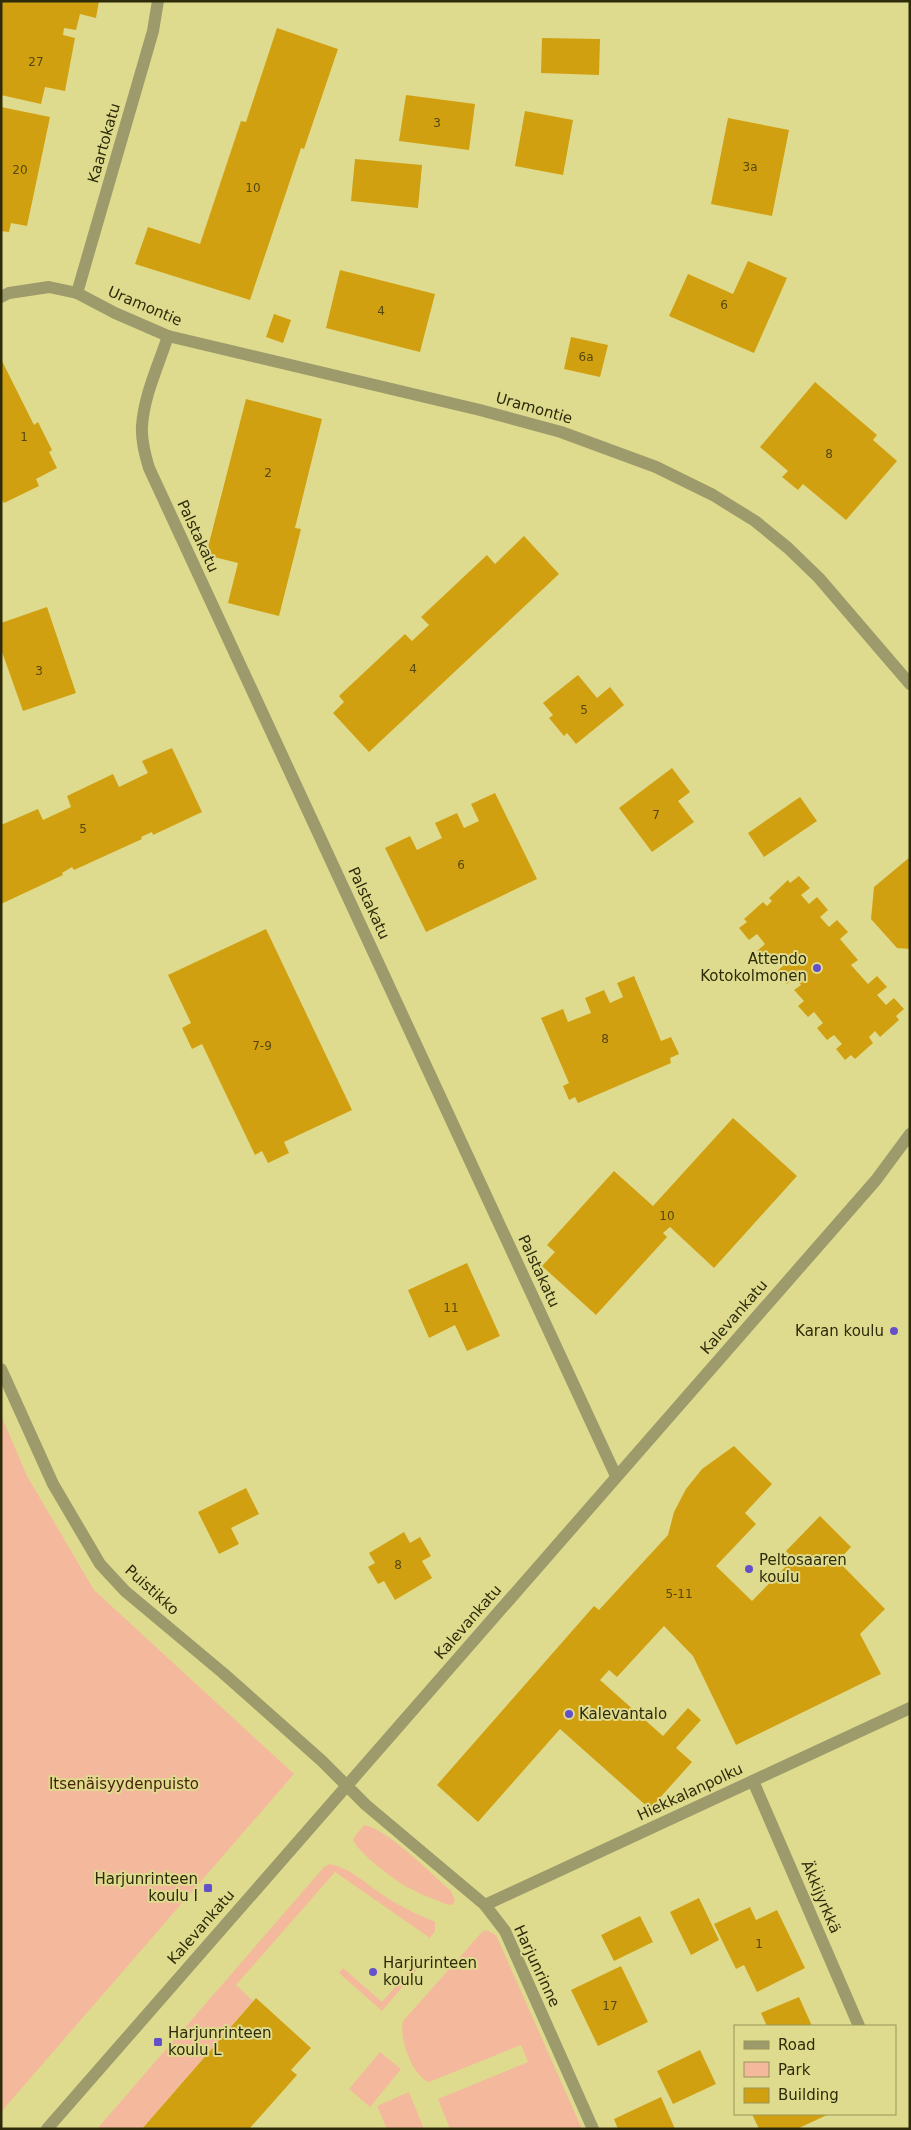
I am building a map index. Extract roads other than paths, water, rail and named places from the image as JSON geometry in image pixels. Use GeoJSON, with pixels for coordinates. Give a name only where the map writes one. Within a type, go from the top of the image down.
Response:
{"type":"FeatureCollection","features":[{"type":"Feature","properties":{"kind":"street","name":"Kaartokatu"},"geometry":{"type":"LineString","coordinates":[[77,293],[153,31],[158,1]]}},
{"type":"Feature","properties":{"kind":"street","name":"Uramontie"},"geometry":{"type":"LineString","coordinates":[[1,297],[9,293],[49,287],[77,293],[115,313],[168,336],[561,432],[656,466],[713,495],[755,521],[781,543],[819,578],[910,684]]}},
{"type":"Feature","properties":{"kind":"street","name":"Palstakatu"},"geometry":{"type":"LineString","coordinates":[[168,336],[146,401],[142,427],[144,448],[149,468],[616,1476]]}},
{"type":"Feature","properties":{"kind":"street","name":"Kalevankatu"},"geometry":{"type":"LineString","coordinates":[[47,2129],[876,1180],[910,1134]]}},
{"type":"Feature","properties":{"kind":"street","name":"Puistikko"},"geometry":{"type":"LineString","coordinates":[[1,1369],[53,1484],[100,1564],[125,1591],[223,1673],[346,1785]]}},
{"type":"Feature","properties":{"kind":"street","name":"Hiekkalanpolku"},"geometry":{"type":"LineString","coordinates":[[484,1905],[910,1708]]}},
{"type":"Feature","properties":{"kind":"street","name":"Äkkijyrkkä"},"geometry":{"type":"LineString","coordinates":[[753,1781],[859,2025]]}},
{"type":"Feature","properties":{"kind":"street","name":"Harjunrinne"},"geometry":{"type":"LineString","coordinates":[[346,1785],[484,1905],[505,1931],[593,2129]]}},
{"type":"Feature","properties":{"kind":"place","name":"Attendo Kotokolmonen"},"geometry":{"type":"Point","coordinates":[817,968]}},
{"type":"Feature","properties":{"kind":"place","name":"Karan koulu"},"geometry":{"type":"Point","coordinates":[894,1331]}},
{"type":"Feature","properties":{"kind":"place","name":"Peltosaaren koulu"},"geometry":{"type":"Point","coordinates":[749,1569]}},
{"type":"Feature","properties":{"kind":"place","name":"Kalevantalo"},"geometry":{"type":"Point","coordinates":[569,1714]}},
{"type":"Feature","properties":{"kind":"place","name":"Harjunrinteen koulu I"},"geometry":{"type":"Point","coordinates":[208,1888]}},
{"type":"Feature","properties":{"kind":"place","name":"Harjurinteen koulu"},"geometry":{"type":"Point","coordinates":[373,1972]}},
{"type":"Feature","properties":{"kind":"place","name":"Harjunrinteen koulu L"},"geometry":{"type":"Point","coordinates":[158,2042]}},
{"type":"Feature","properties":{"kind":"park label","name":"Itsenäisyydenpuisto"},"geometry":{"type":"Point","coordinates":[124,1784]}}]}
